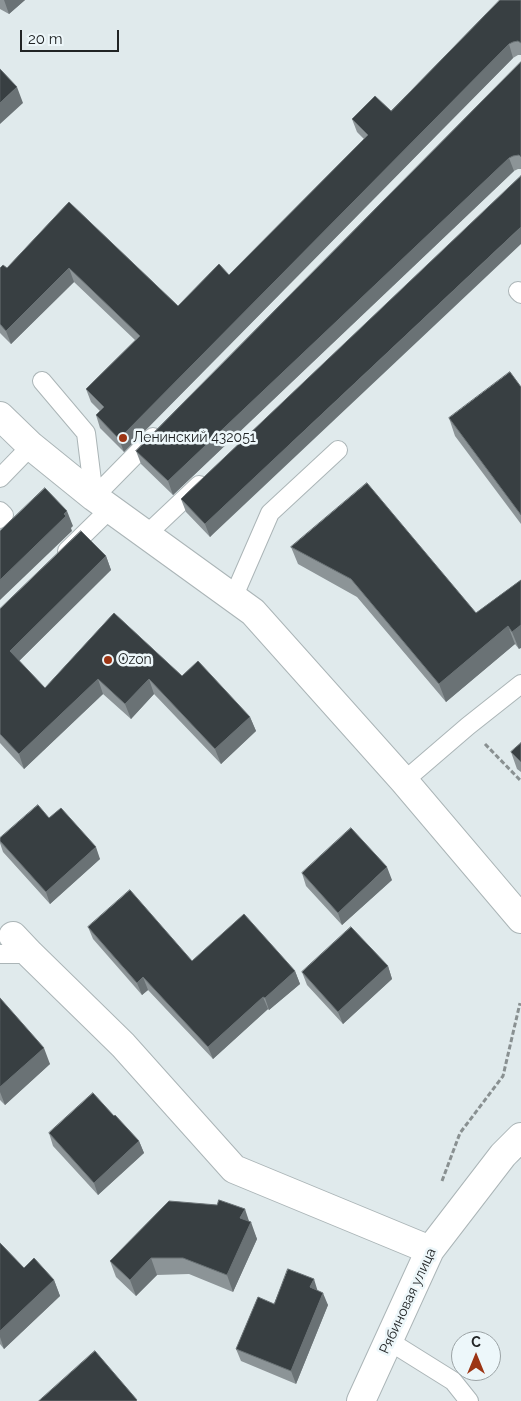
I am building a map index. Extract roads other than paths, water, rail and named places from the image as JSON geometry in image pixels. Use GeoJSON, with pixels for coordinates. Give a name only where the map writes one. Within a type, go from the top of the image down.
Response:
{"type":"FeatureCollection","features":[{"type":"Feature","properties":{"kind":"street"},"geometry":{"type":"LineString","coordinates":[[0,416],[31,446],[102,503],[252,612],[404,781],[521,919]]}},
{"type":"Feature","properties":{"kind":"street"},"geometry":{"type":"LineString","coordinates":[[14,948],[122,1045],[234,1169],[430,1250]]}},
{"type":"Feature","properties":{"kind":"street","name":"Рябиновая улица"},"geometry":{"type":"LineString","coordinates":[[361,1401],[430,1250],[503,1155],[521,1137]]}},
{"type":"Feature","properties":{"kind":"lane"},"geometry":{"type":"LineString","coordinates":[[42,381],[86,433],[102,503]]}},
{"type":"Feature","properties":{"kind":"lane"},"geometry":{"type":"LineString","coordinates":[[55,562],[164,426]]}},
{"type":"Feature","properties":{"kind":"lane"},"geometry":{"type":"LineString","coordinates":[[0,478],[31,446]]}},
{"type":"Feature","properties":{"kind":"lane"},"geometry":{"type":"LineString","coordinates":[[233,598],[270,513],[338,450]]}},
{"type":"Feature","properties":{"kind":"lane"},"geometry":{"type":"LineString","coordinates":[[146,535],[211,473]]}},
{"type":"Feature","properties":{"kind":"lane"},"geometry":{"type":"LineString","coordinates":[[0,511],[4,515],[0,519]]}},
{"type":"Feature","properties":{"kind":"lane"},"geometry":{"type":"LineString","coordinates":[[404,781],[521,684]]}},
{"type":"Feature","properties":{"kind":"lane"},"geometry":{"type":"LineString","coordinates":[[389,1340],[454,1381],[469,1401]]}},
{"type":"Feature","properties":{"kind":"place","name":"Ленинский 432051"},"geometry":{"type":"Point","coordinates":[123,438]}},
{"type":"Feature","properties":{"kind":"place","name":"Ozon"},"geometry":{"type":"Point","coordinates":[108,660]}}]}
